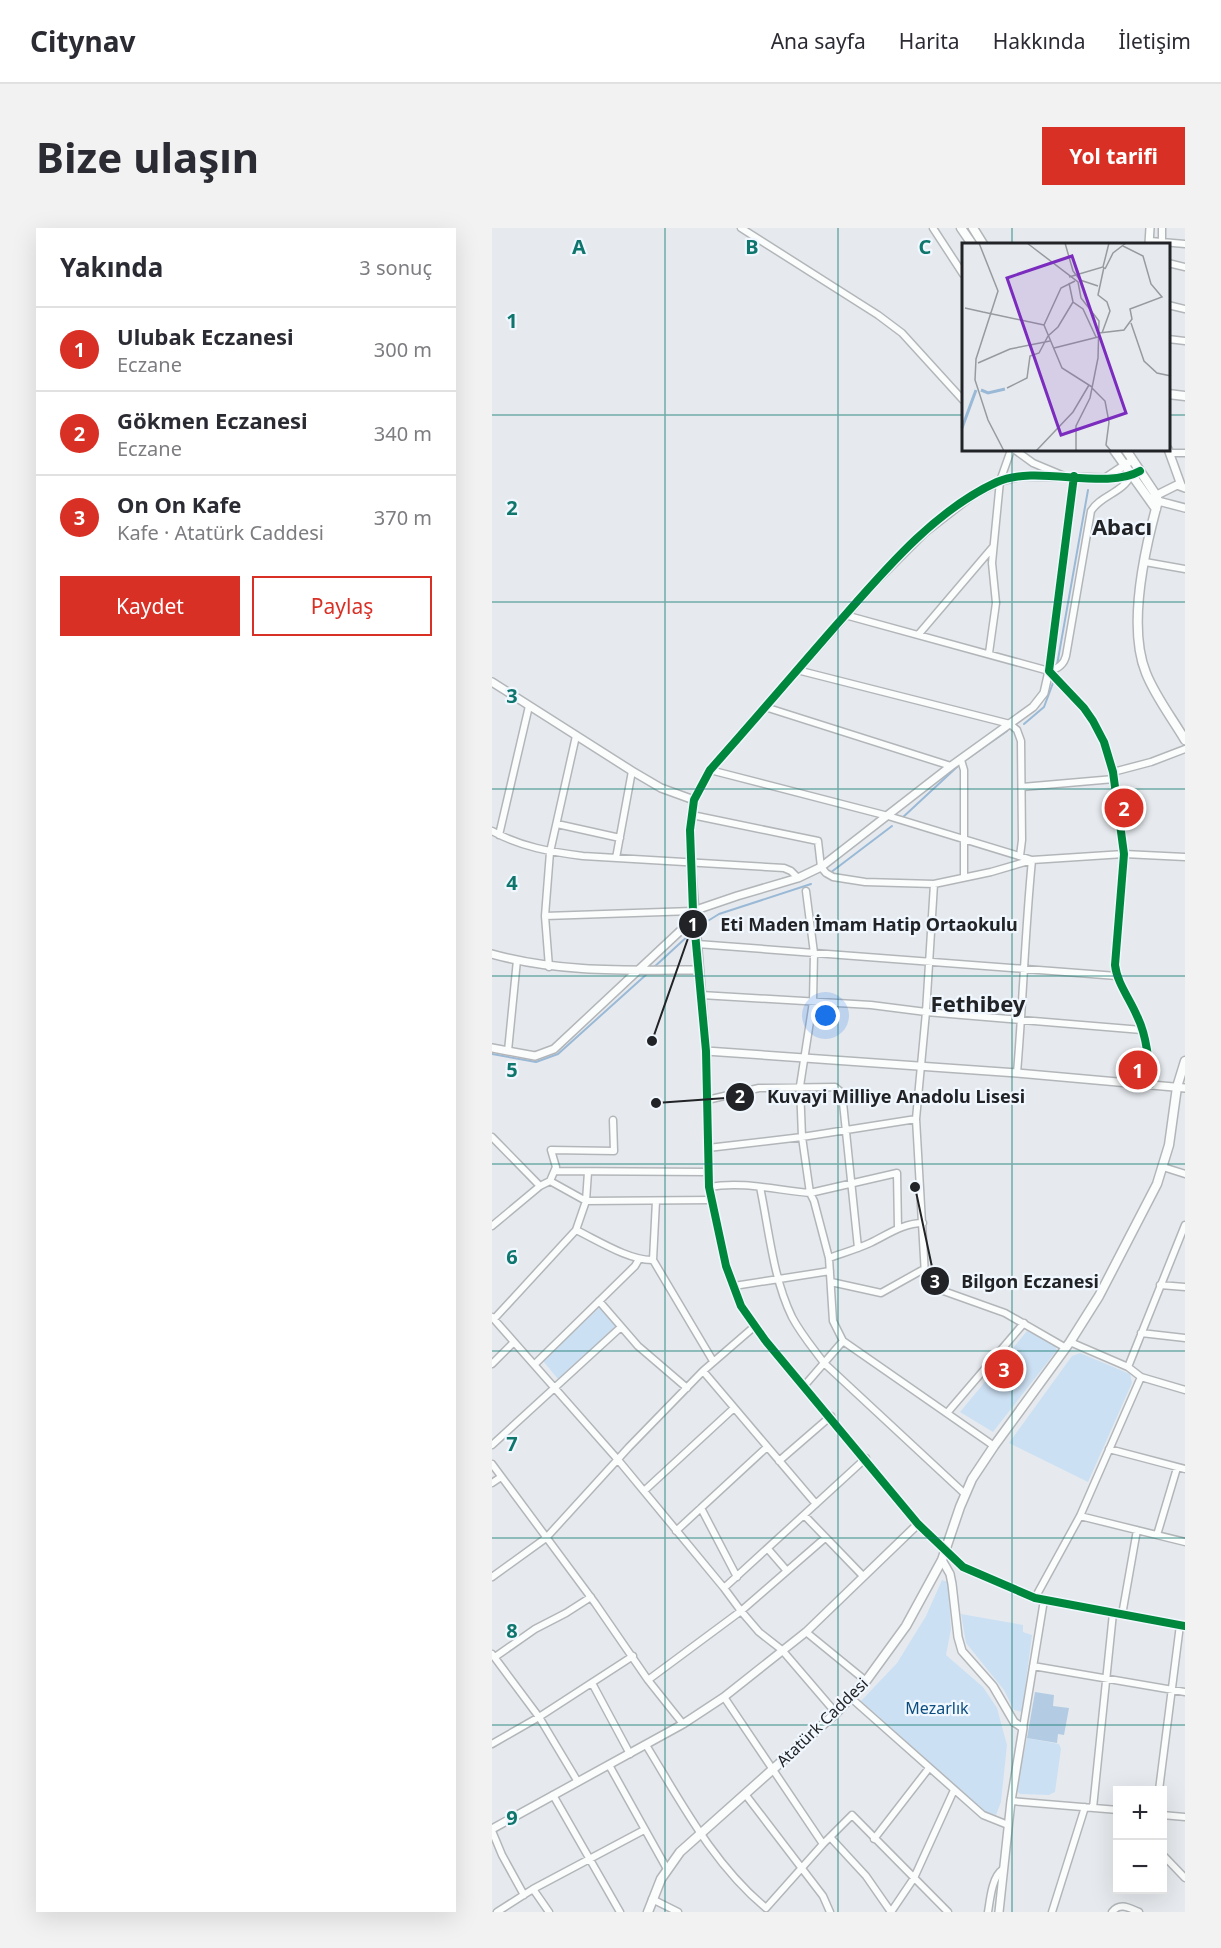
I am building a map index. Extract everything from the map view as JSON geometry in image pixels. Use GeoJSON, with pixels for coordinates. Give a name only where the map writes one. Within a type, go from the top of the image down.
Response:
{"type":"FeatureCollection","features":[{"type":"Feature","properties":{"kind":"main road"},"geometry":{"type":"LineString","coordinates":[[960,228],[971,243]]}},
{"type":"Feature","properties":{"kind":"main road"},"geometry":{"type":"LineString","coordinates":[[973,228],[982,243]]}},
{"type":"Feature","properties":{"kind":"main road"},"geometry":{"type":"LineString","coordinates":[[1170,394],[1185,396]]}},
{"type":"Feature","properties":{"kind":"main road"},"geometry":{"type":"LineString","coordinates":[[1115,452],[1124,466],[1135,473],[1154,502],[1138,607],[1140,657],[1146,675],[1185,740]]}},
{"type":"Feature","properties":{"kind":"main road"},"geometry":{"type":"LineString","coordinates":[[1127,452],[1133,460],[1135,473]]}},
{"type":"Feature","properties":{"kind":"main road","name":"Atatürk Caddesi"},"geometry":{"type":"LineString","coordinates":[[648,1912],[667,1869],[680,1852],[851,1698],[906,1626],[942,1560],[972,1479],[1068,1345],[1100,1296],[1163,1167],[1185,1061]]}},
{"type":"Feature","properties":{"kind":"street"},"geometry":{"type":"LineString","coordinates":[[741,228],[878,315],[902,333],[962,399]]}},
{"type":"Feature","properties":{"kind":"street"},"geometry":{"type":"LineString","coordinates":[[933,228],[962,272]]}},
{"type":"Feature","properties":{"kind":"street"},"geometry":{"type":"LineString","coordinates":[[1150,228],[1149,243],[1162,243],[1162,228]]}},
{"type":"Feature","properties":{"kind":"street"},"geometry":{"type":"LineString","coordinates":[[1170,243],[1185,244]]}},
{"type":"Feature","properties":{"kind":"street"},"geometry":{"type":"LineString","coordinates":[[1170,263],[1185,267]]}},
{"type":"Feature","properties":{"kind":"street"},"geometry":{"type":"LineString","coordinates":[[1170,305],[1185,309]]}},
{"type":"Feature","properties":{"kind":"street"},"geometry":{"type":"LineString","coordinates":[[1170,339],[1185,341]]}},
{"type":"Feature","properties":{"kind":"street"},"geometry":{"type":"LineString","coordinates":[[1170,451],[1185,453]]}},
{"type":"Feature","properties":{"kind":"street"},"geometry":{"type":"LineString","coordinates":[[989,653],[996,603],[992,563],[999,481],[1012,452]]}},
{"type":"Feature","properties":{"kind":"street"},"geometry":{"type":"LineString","coordinates":[[1016,452],[1033,463],[1065,476]]}},
{"type":"Feature","properties":{"kind":"street"},"geometry":{"type":"LineString","coordinates":[[1169,452],[1183,487]]}},
{"type":"Feature","properties":{"kind":"street"},"geometry":{"type":"LineString","coordinates":[[1105,478],[1133,460]]}},
{"type":"Feature","properties":{"kind":"street"},"geometry":{"type":"LineString","coordinates":[[1135,473],[1124,478],[1022,477],[999,481],[974,494],[925,532],[873,583],[710,770],[694,800],[691,862],[706,1051],[709,1187],[726,1266],[741,1306],[918,1524],[963,1568],[1035,1598],[1182,1626],[1160,1786]]}},
{"type":"Feature","properties":{"kind":"street"},"geometry":{"type":"LineString","coordinates":[[1049,671],[1061,666],[1066,656],[1091,512],[1098,502],[1124,486],[1135,473]]}},
{"type":"Feature","properties":{"kind":"street"},"geometry":{"type":"LineString","coordinates":[[492,1048],[535,1056],[554,1049],[694,915],[737,896],[798,878],[821,867],[951,766],[1011,724],[1039,700],[1044,693],[1049,671],[1074,476]]}},
{"type":"Feature","properties":{"kind":"street"},"geometry":{"type":"LineString","coordinates":[[1154,502],[1177,485],[1183,487]]}},
{"type":"Feature","properties":{"kind":"street"},"geometry":{"type":"LineString","coordinates":[[1154,502],[1185,508]]}},
{"type":"Feature","properties":{"kind":"street"},"geometry":{"type":"LineString","coordinates":[[918,635],[993,547]]}},
{"type":"Feature","properties":{"kind":"street"},"geometry":{"type":"LineString","coordinates":[[1145,562],[1185,569]]}},
{"type":"Feature","properties":{"kind":"street"},"geometry":{"type":"LineString","coordinates":[[845,615],[1049,671],[1084,708],[1093,721],[1104,742],[1113,776],[1124,854],[1115,960],[1117,976],[1139,1018],[1150,1068],[1150,1084]]}},
{"type":"Feature","properties":{"kind":"street"},"geometry":{"type":"LineString","coordinates":[[797,670],[1011,724],[1017,730],[1021,741],[1020,856]]}},
{"type":"Feature","properties":{"kind":"street"},"geometry":{"type":"LineString","coordinates":[[492,682],[661,788],[694,800]]}},
{"type":"Feature","properties":{"kind":"street"},"geometry":{"type":"LineString","coordinates":[[500,835],[528,706]]}},
{"type":"Feature","properties":{"kind":"street"},"geometry":{"type":"LineString","coordinates":[[765,707],[951,766]]}},
{"type":"Feature","properties":{"kind":"street"},"geometry":{"type":"LineString","coordinates":[[549,967],[545,916],[550,852],[576,736]]}},
{"type":"Feature","properties":{"kind":"street"},"geometry":{"type":"LineString","coordinates":[[1022,787],[1113,776],[1185,749]]}},
{"type":"Feature","properties":{"kind":"street"},"geometry":{"type":"LineString","coordinates":[[961,760],[964,770],[964,877]]}},
{"type":"Feature","properties":{"kind":"street"},"geometry":{"type":"LineString","coordinates":[[710,770],[888,816],[1032,860]]}},
{"type":"Feature","properties":{"kind":"street"},"geometry":{"type":"LineString","coordinates":[[616,858],[632,771]]}},
{"type":"Feature","properties":{"kind":"street"},"geometry":{"type":"LineString","coordinates":[[692,815],[818,841],[821,867],[829,876],[865,882],[934,884],[1032,860],[1124,854],[1185,857]]}},
{"type":"Feature","properties":{"kind":"street"},"geometry":{"type":"LineString","coordinates":[[557,824],[620,838]]}},
{"type":"Feature","properties":{"kind":"street"},"geometry":{"type":"LineString","coordinates":[[492,831],[526,846],[550,852],[784,868],[798,878]]}},
{"type":"Feature","properties":{"kind":"street"},"geometry":{"type":"LineString","coordinates":[[1017,1072],[1032,860]]}},
{"type":"Feature","properties":{"kind":"street"},"geometry":{"type":"LineString","coordinates":[[934,884],[922,1065],[916,1119],[924,1269],[927,1280],[936,1288],[1005,1313],[1068,1345],[1128,1367],[1141,1377],[1185,1390]]}},
{"type":"Feature","properties":{"kind":"street"},"geometry":{"type":"LineString","coordinates":[[806,891],[814,953],[813,1002],[800,1086],[802,1137],[810,1193],[829,1258],[833,1321],[843,1341],[994,1446]]}},
{"type":"Feature","properties":{"kind":"street"},"geometry":{"type":"LineString","coordinates":[[545,916],[694,915]]}},
{"type":"Feature","properties":{"kind":"street"},"geometry":{"type":"LineString","coordinates":[[697,944],[1117,976]]}},
{"type":"Feature","properties":{"kind":"street"},"geometry":{"type":"LineString","coordinates":[[492,954],[549,967],[699,970]]}},
{"type":"Feature","properties":{"kind":"street"},"geometry":{"type":"LineString","coordinates":[[508,1051],[517,960]]}},
{"type":"Feature","properties":{"kind":"street"},"geometry":{"type":"LineString","coordinates":[[701,995],[871,1005],[926,1012],[1022,1018],[1142,1030]]}},
{"type":"Feature","properties":{"kind":"street"},"geometry":{"type":"LineString","coordinates":[[706,1051],[1017,1072],[1181,1088]]}},
{"type":"Feature","properties":{"kind":"street"},"geometry":{"type":"LineString","coordinates":[[707,1100],[759,1088],[800,1086],[838,1089],[842,1093],[858,1248]]}},
{"type":"Feature","properties":{"kind":"street"},"geometry":{"type":"LineString","coordinates":[[708,1148],[802,1137],[916,1119]]}},
{"type":"Feature","properties":{"kind":"street"},"geometry":{"type":"LineString","coordinates":[[492,1227],[540,1186],[550,1181],[555,1171],[551,1150],[614,1151],[613,1120]]}},
{"type":"Feature","properties":{"kind":"street"},"geometry":{"type":"LineString","coordinates":[[492,1137],[540,1186]]}},
{"type":"Feature","properties":{"kind":"street"},"geometry":{"type":"LineString","coordinates":[[1163,1167],[1185,1174]]}},
{"type":"Feature","properties":{"kind":"street"},"geometry":{"type":"LineString","coordinates":[[555,1171],[709,1173]]}},
{"type":"Feature","properties":{"kind":"street"},"geometry":{"type":"LineString","coordinates":[[588,1172],[586,1201],[576,1230],[493,1318],[619,1461],[759,1632],[782,1650],[836,1713]]}},
{"type":"Feature","properties":{"kind":"street"},"geometry":{"type":"LineString","coordinates":[[709,1187],[728,1184],[810,1193],[897,1173],[898,1228]]}},
{"type":"Feature","properties":{"kind":"street"},"geometry":{"type":"LineString","coordinates":[[550,1181],[586,1201],[712,1200]]}},
{"type":"Feature","properties":{"kind":"street"},"geometry":{"type":"LineString","coordinates":[[760,1187],[778,1278],[792,1316],[806,1340],[824,1363],[965,1494]]}},
{"type":"Feature","properties":{"kind":"street"},"geometry":{"type":"LineString","coordinates":[[656,1201],[653,1260],[713,1361]]}},
{"type":"Feature","properties":{"kind":"street"},"geometry":{"type":"LineString","coordinates":[[829,1258],[858,1248],[898,1228],[923,1223]]}},
{"type":"Feature","properties":{"kind":"street"},"geometry":{"type":"LineString","coordinates":[[1128,1367],[1185,1225]]}},
{"type":"Feature","properties":{"kind":"street"},"geometry":{"type":"LineString","coordinates":[[576,1230],[639,1259],[653,1260]]}},
{"type":"Feature","properties":{"kind":"street"},"geometry":{"type":"LineString","coordinates":[[535,1364],[635,1266],[639,1259]]}},
{"type":"Feature","properties":{"kind":"street"},"geometry":{"type":"LineString","coordinates":[[831,1282],[881,1293],[924,1269]]}},
{"type":"Feature","properties":{"kind":"street"},"geometry":{"type":"LineString","coordinates":[[734,1286],[830,1271]]}},
{"type":"Feature","properties":{"kind":"street"},"geometry":{"type":"LineString","coordinates":[[1160,1285],[1185,1287]]}},
{"type":"Feature","properties":{"kind":"street"},"geometry":{"type":"LineString","coordinates":[[599,1301],[638,1346],[687,1388]]}},
{"type":"Feature","properties":{"kind":"street"},"geometry":{"type":"LineString","coordinates":[[947,1413],[1024,1323]]}},
{"type":"Feature","properties":{"kind":"street"},"geometry":{"type":"LineString","coordinates":[[492,1576],[546,1538],[619,1461],[629,1447],[703,1371],[755,1326]]}},
{"type":"Feature","properties":{"kind":"street"},"geometry":{"type":"LineString","coordinates":[[492,1445],[621,1327]]}},
{"type":"Feature","properties":{"kind":"street"},"geometry":{"type":"LineString","coordinates":[[1141,1333],[1185,1338]]}},
{"type":"Feature","properties":{"kind":"street"},"geometry":{"type":"LineString","coordinates":[[805,1385],[843,1341]]}},
{"type":"Feature","properties":{"kind":"street"},"geometry":{"type":"LineString","coordinates":[[492,1364],[514,1342]]}},
{"type":"Feature","properties":{"kind":"street"},"geometry":{"type":"LineString","coordinates":[[703,1371],[816,1504]]}},
{"type":"Feature","properties":{"kind":"street"},"geometry":{"type":"LineString","coordinates":[[1035,1598],[1080,1516],[1141,1377]]}},
{"type":"Feature","properties":{"kind":"street"},"geometry":{"type":"LineString","coordinates":[[644,1491],[734,1408]]}},
{"type":"Feature","properties":{"kind":"street"},"geometry":{"type":"LineString","coordinates":[[779,1461],[831,1416]]}},
{"type":"Feature","properties":{"kind":"street"},"geometry":{"type":"LineString","coordinates":[[676,1531],[767,1447]]}},
{"type":"Feature","properties":{"kind":"street"},"geometry":{"type":"LineString","coordinates":[[1109,1449],[1185,1470]]}},
{"type":"Feature","properties":{"kind":"street"},"geometry":{"type":"LineString","coordinates":[[724,1588],[866,1458]]}},
{"type":"Feature","properties":{"kind":"street"},"geometry":{"type":"LineString","coordinates":[[492,1464],[591,1597],[648,1680],[683,1724]]}},
{"type":"Feature","properties":{"kind":"street"},"geometry":{"type":"LineString","coordinates":[[1157,1535],[1177,1468]]}},
{"type":"Feature","properties":{"kind":"street"},"geometry":{"type":"LineString","coordinates":[[492,1483],[501,1477]]}},
{"type":"Feature","properties":{"kind":"street"},"geometry":{"type":"LineString","coordinates":[[701,1508],[736,1577]]}},
{"type":"Feature","properties":{"kind":"street"},"geometry":{"type":"LineString","coordinates":[[804,1515],[863,1576]]}},
{"type":"Feature","properties":{"kind":"street"},"geometry":{"type":"LineString","coordinates":[[1080,1516],[1185,1542]]}},
{"type":"Feature","properties":{"kind":"street"},"geometry":{"type":"LineString","coordinates":[[524,1895],[502,1855],[492,1830],[683,1724],[724,1697],[806,1632],[918,1524]]}},
{"type":"Feature","properties":{"kind":"street"},"geometry":{"type":"LineString","coordinates":[[1122,1615],[1137,1530]]}},
{"type":"Feature","properties":{"kind":"street"},"geometry":{"type":"LineString","coordinates":[[648,1680],[741,1611],[825,1538]]}},
{"type":"Feature","properties":{"kind":"street"},"geometry":{"type":"LineString","coordinates":[[768,1550],[787,1571]]}},
{"type":"Feature","properties":{"kind":"street"},"geometry":{"type":"LineString","coordinates":[[942,1560],[950,1574],[962,1651],[993,1686],[1014,1722],[1023,1728]]}},
{"type":"Feature","properties":{"kind":"street"},"geometry":{"type":"LineString","coordinates":[[578,1782],[538,1718],[493,1656],[591,1597]]}},
{"type":"Feature","properties":{"kind":"street"},"geometry":{"type":"LineString","coordinates":[[999,1912],[1011,1801],[1044,1600]]}},
{"type":"Feature","properties":{"kind":"street"},"geometry":{"type":"LineString","coordinates":[[1094,1808],[1113,1613]]}},
{"type":"Feature","properties":{"kind":"street"},"geometry":{"type":"LineString","coordinates":[[806,1632],[866,1681]]}},
{"type":"Feature","properties":{"kind":"street"},"geometry":{"type":"LineString","coordinates":[[492,1744],[538,1718],[633,1656]]}},
{"type":"Feature","properties":{"kind":"street"},"geometry":{"type":"LineString","coordinates":[[492,1669],[500,1664]]}},
{"type":"Feature","properties":{"kind":"street"},"geometry":{"type":"LineString","coordinates":[[1033,1666],[1185,1692]]}},
{"type":"Feature","properties":{"kind":"street"},"geometry":{"type":"LineString","coordinates":[[592,1683],[630,1754]]}},
{"type":"Feature","properties":{"kind":"street"},"geometry":{"type":"LineString","coordinates":[[724,1697],[823,1844]]}},
{"type":"Feature","properties":{"kind":"street"},"geometry":{"type":"LineString","coordinates":[[851,1698],[983,1815],[1008,1825]]}},
{"type":"Feature","properties":{"kind":"street"},"geometry":{"type":"LineString","coordinates":[[646,1745],[709,1847],[752,1896],[766,1908],[852,1815],[948,1912]]}},
{"type":"Feature","properties":{"kind":"street"},"geometry":{"type":"LineString","coordinates":[[609,1765],[667,1869]]}},
{"type":"Feature","properties":{"kind":"street"},"geometry":{"type":"LineString","coordinates":[[874,1839],[929,1768]]}},
{"type":"Feature","properties":{"kind":"street"},"geometry":{"type":"LineString","coordinates":[[830,1837],[866,1876],[891,1912],[914,1878],[954,1790]]}},
{"type":"Feature","properties":{"kind":"street"},"geometry":{"type":"LineString","coordinates":[[745,1794],[823,1896],[830,1912]]}},
{"type":"Feature","properties":{"kind":"street"},"geometry":{"type":"LineString","coordinates":[[553,1795],[620,1912]]}},
{"type":"Feature","properties":{"kind":"street"},"geometry":{"type":"LineString","coordinates":[[1011,1801],[1113,1810]]}},
{"type":"Feature","properties":{"kind":"street"},"geometry":{"type":"LineString","coordinates":[[1052,1912],[1085,1808]]}},
{"type":"Feature","properties":{"kind":"street"},"geometry":{"type":"LineString","coordinates":[[1167,1815],[1185,1817]]}},
{"type":"Feature","properties":{"kind":"street"},"geometry":{"type":"LineString","coordinates":[[497,1912],[533,1889],[645,1830]]}},
{"type":"Feature","properties":{"kind":"street"},"geometry":{"type":"LineString","coordinates":[[1167,1859],[1185,1878]]}},
{"type":"Feature","properties":{"kind":"street"},"geometry":{"type":"LineString","coordinates":[[988,1912],[996,1878],[1002,1870]]}},
{"type":"Feature","properties":{"kind":"street"},"geometry":{"type":"LineString","coordinates":[[533,1889],[549,1912]]}},
{"type":"Feature","properties":{"kind":"street"},"geometry":{"type":"LineString","coordinates":[[652,1899],[678,1912]]}},
{"type":"Feature","properties":{"kind":"street"},"geometry":{"type":"LineString","coordinates":[[1112,1912],[1117,1907],[1123,1906],[1139,1912]]}},
{"type":"Feature","properties":{"kind":"green space"},"geometry":{"type":"Polygon","coordinates":[[[601,1306],[617,1326],[558,1379],[543,1361],[601,1306]]]}},
{"type":"Feature","properties":{"kind":"green space"},"geometry":{"type":"Polygon","coordinates":[[[1027,1331],[1054,1344],[1057,1350],[993,1432],[960,1412],[1027,1331]]]}},
{"type":"Feature","properties":{"kind":"green space"},"geometry":{"type":"Polygon","coordinates":[[[1080,1353],[1130,1374],[1132,1383],[1088,1482],[1009,1443],[1072,1356],[1080,1353]]]}},
{"type":"Feature","properties":{"kind":"green space","name":"Mezarlık"},"geometry":{"type":"Polygon","coordinates":[[[942,1580],[948,1582],[951,1629],[946,1655],[983,1687],[997,1708],[1007,1745],[1001,1802],[996,1815],[985,1812],[861,1701],[897,1663],[926,1616],[942,1580]]]}},
{"type":"Feature","properties":{"kind":"green space"},"geometry":{"type":"Polygon","coordinates":[[[961,1614],[1023,1625],[1023,1632],[1032,1635],[1022,1712],[1014,1710],[1004,1690],[966,1643],[961,1614]]]}},
{"type":"Feature","properties":{"kind":"green space"},"geometry":{"type":"Polygon","coordinates":[[[1027,1738],[1059,1744],[1061,1749],[1055,1792],[1049,1795],[1020,1794],[1016,1790],[1027,1738]]]}},
{"type":"Feature","properties":{"kind":"shaded area"},"geometry":{"type":"Polygon","coordinates":[[[1035,1692],[1054,1695],[1053,1706],[1069,1708],[1064,1735],[1058,1734],[1057,1743],[1027,1738],[1035,1692]]]}},
{"type":"Feature","properties":{"kind":"waterway"},"geometry":{"type":"LineString","coordinates":[[1057,665],[1088,490]]}},
{"type":"Feature","properties":{"kind":"waterway"},"geometry":{"type":"LineString","coordinates":[[1024,724],[1044,707],[1053,683]]}},
{"type":"Feature","properties":{"kind":"waterway"},"geometry":{"type":"LineString","coordinates":[[967,759],[1007,731]]}},
{"type":"Feature","properties":{"kind":"waterway"},"geometry":{"type":"LineString","coordinates":[[901,819],[958,766]]}},
{"type":"Feature","properties":{"kind":"waterway"},"geometry":{"type":"LineString","coordinates":[[830,873],[892,826]]}},
{"type":"Feature","properties":{"kind":"waterway"},"geometry":{"type":"LineString","coordinates":[[698,927],[719,914],[811,884]]}},
{"type":"Feature","properties":{"kind":"waterway"},"geometry":{"type":"LineString","coordinates":[[652,969],[690,934]]}},
{"type":"Feature","properties":{"kind":"waterway"},"geometry":{"type":"LineString","coordinates":[[492,1054],[536,1062],[558,1054],[648,973]]}},
{"type":"Feature","properties":{"kind":"cycle path"},"geometry":{"type":"LineString","coordinates":[[1140,471],[1109,479],[1031,476],[1013,477],[997,482],[950,510],[907,547],[710,770],[694,800],[690,830],[693,911],[706,1051],[709,1187],[726,1266],[741,1306],[765,1340],[918,1524],[963,1567],[1035,1598],[1185,1626]]}},
{"type":"Feature","properties":{"kind":"cycle path"},"geometry":{"type":"LineString","coordinates":[[1074,476],[1049,671],[1084,708],[1093,721],[1104,742],[1113,772],[1124,854],[1115,965],[1118,978],[1143,1032],[1150,1084]]}},
{"type":"Feature","properties":{"kind":"place","name":"Gökmen Eczanesi"},"geometry":{"type":"Point","coordinates":[1124,808]}},
{"type":"Feature","properties":{"kind":"place","name":"Eti Maden İmam Hatip Ortaokulu"},"geometry":{"type":"Point","coordinates":[652,1041]}},
{"type":"Feature","properties":{"kind":"place","name":"Ulubak Eczanesi"},"geometry":{"type":"Point","coordinates":[1138,1070]}},
{"type":"Feature","properties":{"kind":"place","name":"Kuvayi Milliye Anadolu Lisesi"},"geometry":{"type":"Point","coordinates":[656,1103]}},
{"type":"Feature","properties":{"kind":"place","name":"Bilgon Eczanesi"},"geometry":{"type":"Point","coordinates":[915,1187]}},
{"type":"Feature","properties":{"kind":"place","name":"On On Kafe"},"geometry":{"type":"Point","coordinates":[1004,1369]}},
{"type":"Feature","properties":{"kind":"district","name":"Abacı"},"geometry":{"type":"Point","coordinates":[1122,527]}},
{"type":"Feature","properties":{"kind":"district","name":"Fethibey"},"geometry":{"type":"Point","coordinates":[978,1004]}}]}
